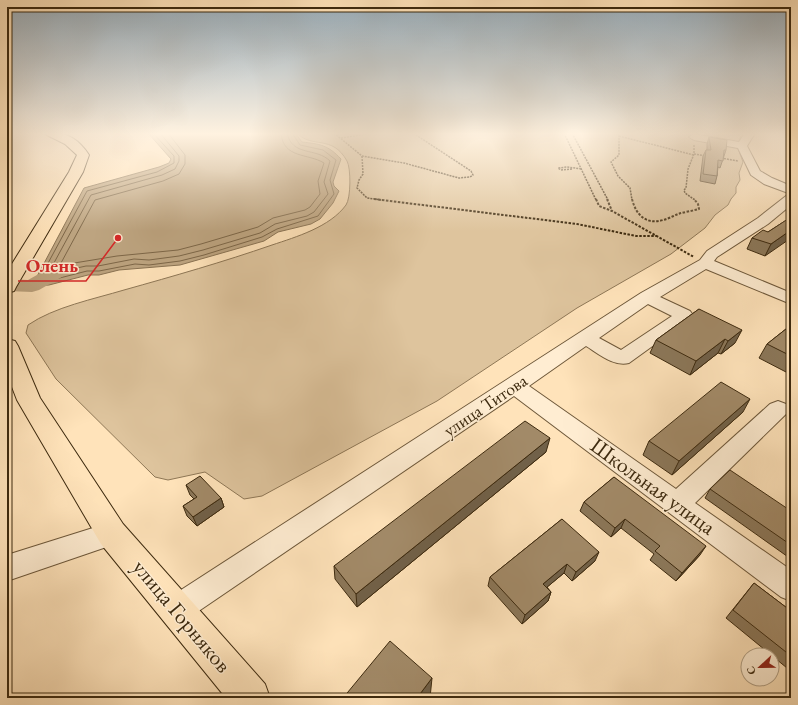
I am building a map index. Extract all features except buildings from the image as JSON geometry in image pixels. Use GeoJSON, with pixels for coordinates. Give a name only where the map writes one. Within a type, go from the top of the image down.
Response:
{"type":"FeatureCollection","features":[{"type":"Feature","properties":{"kind":"main road"},"geometry":{"type":"LineString","coordinates":[[9,284],[65,190],[77,166]]}},
{"type":"Feature","properties":{"kind":"main road","name":"улица Горняков"},"geometry":{"type":"LineString","coordinates":[[7,346],[29,400],[112,534],[251,698]]}},
{"type":"Feature","properties":{"kind":"street"},"geometry":{"type":"LineString","coordinates":[[751,166],[755,173],[768,181],[791,190]]}},
{"type":"Feature","properties":{"kind":"street","name":"улица Титова"},"geometry":{"type":"LineString","coordinates":[[177,609],[647,297],[705,263],[712,254],[763,221],[791,198]]}},
{"type":"Feature","properties":{"kind":"street"},"geometry":{"type":"LineString","coordinates":[[705,263],[791,299]]}},
{"type":"Feature","properties":{"kind":"street"},"geometry":{"type":"LineString","coordinates":[[585,338],[622,359],[684,315],[647,297]]}},
{"type":"Feature","properties":{"kind":"street","name":"Школьная улица"},"geometry":{"type":"LineString","coordinates":[[515,386],[791,587]]}},
{"type":"Feature","properties":{"kind":"street"},"geometry":{"type":"LineString","coordinates":[[677,504],[778,409]]}},
{"type":"Feature","properties":{"kind":"street"},"geometry":{"type":"LineString","coordinates":[[7,568],[112,534]]}},
{"type":"Feature","properties":{"kind":"path"},"geometry":{"type":"LineString","coordinates":[[362,166],[362,174],[357,188],[367,198],[577,224],[636,236],[656,236]]}},
{"type":"Feature","properties":{"kind":"path"},"geometry":{"type":"LineString","coordinates":[[415,166],[459,178],[470,178],[473,175],[471,171],[464,166]]}},
{"type":"Feature","properties":{"kind":"path"},"geometry":{"type":"LineString","coordinates":[[572,169],[566,166],[558,168],[564,171],[582,169]]}},
{"type":"Feature","properties":{"kind":"path"},"geometry":{"type":"LineString","coordinates":[[580,166],[599,206],[612,211],[705,263]]}},
{"type":"Feature","properties":{"kind":"path"},"geometry":{"type":"LineString","coordinates":[[590,166],[612,208],[612,211]]}},
{"type":"Feature","properties":{"kind":"path"},"geometry":{"type":"LineString","coordinates":[[612,166],[620,181],[630,188],[632,200],[638,214],[646,222],[652,223],[699,209],[697,202],[685,193],[684,190],[686,188],[689,166]]}},
{"type":"Feature","properties":{"kind":"shaded area"},"geometry":{"type":"Polygon","coordinates":[[[348,166],[742,166],[739,173],[740,180],[736,187],[736,193],[728,205],[715,215],[705,228],[671,254],[577,308],[437,401],[262,496],[244,499],[205,472],[168,480],[155,477],[56,379],[26,333],[28,325],[62,308],[198,269],[312,230],[331,219],[346,205],[349,196],[348,166]]]}},
{"type":"Feature","properties":{"kind":"water"},"geometry":{"type":"Polygon","coordinates":[[[339,166],[333,182],[334,186],[339,191],[333,203],[320,219],[311,224],[278,232],[264,241],[180,265],[119,270],[99,275],[88,275],[49,285],[32,286],[84,188],[159,167],[339,166]]]}},
{"type":"Feature","properties":{"kind":"waterway"},"geometry":{"type":"LineString","coordinates":[[7,285],[32,286],[60,270]]}},
{"type":"Feature","properties":{"kind":"place","name":"Олень"},"geometry":{"type":"Point","coordinates":[118,238]}}]}
